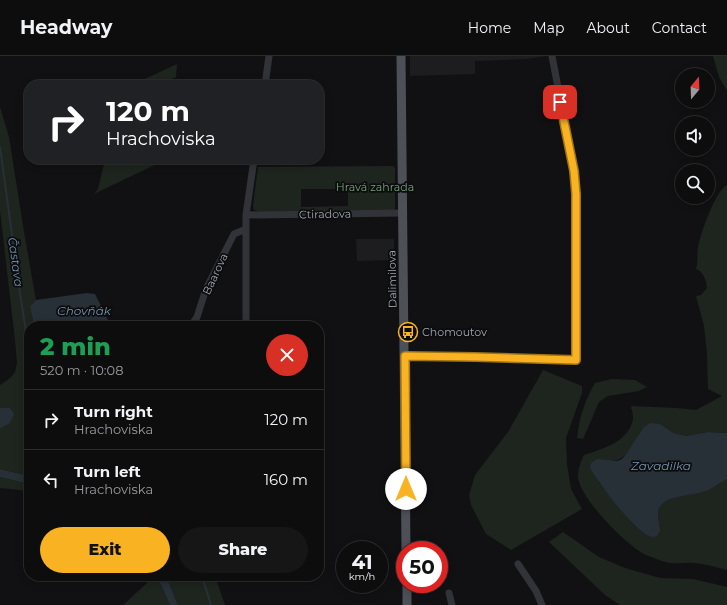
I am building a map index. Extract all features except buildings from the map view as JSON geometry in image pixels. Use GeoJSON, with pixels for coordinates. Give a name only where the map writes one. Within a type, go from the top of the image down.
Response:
{"type":"FeatureCollection","features":[{"type":"Feature","properties":{"kind":"main road","name":"Dalimilova"},"geometry":{"type":"LineString","coordinates":[[401,56],[406,541]]}},
{"type":"Feature","properties":{"kind":"main road"},"geometry":{"type":"LineString","coordinates":[[407,593],[407,605]]}},
{"type":"Feature","properties":{"kind":"street"},"geometry":{"type":"LineString","coordinates":[[266,80],[269,56]]}},
{"type":"Feature","properties":{"kind":"street"},"geometry":{"type":"LineString","coordinates":[[405,356],[576,360],[576,194],[574,171],[552,56]]}},
{"type":"Feature","properties":{"kind":"street","name":"Baarova"},"geometry":{"type":"LineString","coordinates":[[246,321],[246,215],[253,164]]}},
{"type":"Feature","properties":{"kind":"street","name":"Ctiradova"},"geometry":{"type":"LineString","coordinates":[[246,215],[403,213]]}},
{"type":"Feature","properties":{"kind":"street","name":"Baarova"},"geometry":{"type":"LineString","coordinates":[[194,321],[206,289],[234,234],[246,229]]}},
{"type":"Feature","properties":{"kind":"street"},"geometry":{"type":"LineString","coordinates":[[518,564],[536,590],[542,605]]}},
{"type":"Feature","properties":{"kind":"street"},"geometry":{"type":"LineString","coordinates":[[450,593],[452,605]]}},
{"type":"Feature","properties":{"kind":"shaded area"},"geometry":{"type":"Polygon","coordinates":[[[410,56],[547,56],[527,59],[475,61],[475,74],[410,76],[410,56]]]}},
{"type":"Feature","properties":{"kind":"shaded area"},"geometry":{"type":"Polygon","coordinates":[[[356,239],[394,239],[394,260],[357,261],[356,239]]]}},
{"type":"Feature","properties":{"kind":"green space"},"geometry":{"type":"Polygon","coordinates":[[[713,56],[727,56],[727,91],[719,77],[713,56]]]}},
{"type":"Feature","properties":{"kind":"green space"},"geometry":{"type":"Polygon","coordinates":[[[177,64],[176,77],[170,80],[143,80],[177,64]]]}},
{"type":"Feature","properties":{"kind":"green space"},"geometry":{"type":"Polygon","coordinates":[[[0,107],[9,137],[36,300],[30,306],[33,321],[24,321],[24,475],[0,469],[0,428],[10,408],[0,408],[0,385],[10,378],[15,372],[17,363],[0,211],[0,107]]]}},
{"type":"Feature","properties":{"kind":"green space"},"geometry":{"type":"Polygon","coordinates":[[[104,164],[157,164],[94,194],[98,189],[104,164]]]}},
{"type":"Feature","properties":{"kind":"green space","name":"Hravá zahrada"},"geometry":{"type":"Polygon","coordinates":[[[393,166],[395,168],[395,209],[259,212],[254,210],[253,206],[258,167],[393,166]],[[301,189],[301,207],[348,206],[348,189],[301,189]]]}},
{"type":"Feature","properties":{"kind":"green space"},"geometry":{"type":"Polygon","coordinates":[[[727,185],[727,433],[708,432],[686,436],[674,433],[660,424],[643,428],[626,455],[616,460],[609,461],[599,482],[633,524],[644,533],[660,531],[658,513],[664,502],[676,497],[706,491],[727,479],[727,570],[698,563],[667,562],[646,555],[638,550],[617,532],[595,508],[580,485],[578,476],[579,468],[584,455],[614,443],[626,433],[633,419],[631,406],[696,410],[722,396],[708,389],[707,354],[704,326],[696,296],[701,295],[707,288],[704,277],[699,270],[696,269],[698,247],[702,232],[713,204],[715,204],[715,200],[722,189],[727,185]]]}},
{"type":"Feature","properties":{"kind":"green space"},"geometry":{"type":"Polygon","coordinates":[[[543,370],[582,386],[582,393],[566,438],[567,464],[571,489],[582,509],[511,550],[486,534],[471,505],[469,495],[475,475],[508,432],[543,370]]]}},
{"type":"Feature","properties":{"kind":"green space"},"geometry":{"type":"Polygon","coordinates":[[[612,379],[635,380],[647,387],[639,391],[608,396],[599,402],[583,439],[577,438],[583,409],[595,383],[612,379]]]}},
{"type":"Feature","properties":{"kind":"green space"},"geometry":{"type":"Polygon","coordinates":[[[0,477],[24,483],[24,491],[0,488],[0,477]]]}},
{"type":"Feature","properties":{"kind":"green space"},"geometry":{"type":"Polygon","coordinates":[[[563,532],[599,557],[625,568],[660,578],[693,579],[727,587],[727,605],[620,605],[605,595],[549,542],[563,532]]]}},
{"type":"Feature","properties":{"kind":"green space"},"geometry":{"type":"Polygon","coordinates":[[[146,581],[159,581],[170,605],[123,605],[147,583],[146,581]]]}},
{"type":"Feature","properties":{"kind":"green space"},"geometry":{"type":"Polygon","coordinates":[[[168,581],[217,581],[225,605],[178,605],[168,581]]]}},
{"type":"Feature","properties":{"kind":"water","name":"Chovňák"},"geometry":{"type":"Polygon","coordinates":[[[87,293],[95,294],[108,321],[33,321],[30,306],[36,300],[87,293]]]}},
{"type":"Feature","properties":{"kind":"water"},"geometry":{"type":"Polygon","coordinates":[[[0,408],[10,408],[14,414],[10,423],[1,428],[0,428],[0,408]]]}},
{"type":"Feature","properties":{"kind":"water","name":"Zavadilka"},"geometry":{"type":"Polygon","coordinates":[[[650,423],[660,424],[674,433],[686,436],[708,432],[727,433],[727,479],[706,491],[676,497],[664,502],[658,513],[660,531],[653,537],[646,534],[628,518],[609,496],[590,468],[591,463],[597,459],[617,461],[622,459],[643,428],[650,423]]]}},
{"type":"Feature","properties":{"kind":"water"},"geometry":{"type":"Polygon","coordinates":[[[0,469],[24,475],[24,483],[0,477],[0,469]]]}},
{"type":"Feature","properties":{"kind":"water"},"geometry":{"type":"Polygon","coordinates":[[[159,581],[168,581],[178,605],[170,605],[159,581]]]}},
{"type":"Feature","properties":{"kind":"waterway","name":"Častava"},"geometry":{"type":"LineString","coordinates":[[0,147],[24,321]]}},
{"type":"Feature","properties":{"kind":"waterway","name":"Častava"},"geometry":{"type":"LineString","coordinates":[[204,581],[211,605]]}},
{"type":"Feature","properties":{"kind":"place","name":"Chomoutov"},"geometry":{"type":"Point","coordinates":[408,332]}},
{"type":"Feature","properties":{"kind":"route"},"geometry":{"type":"LineString","coordinates":[[406,489],[405,356],[576,360],[576,194],[574,171],[560,102]]}}]}
